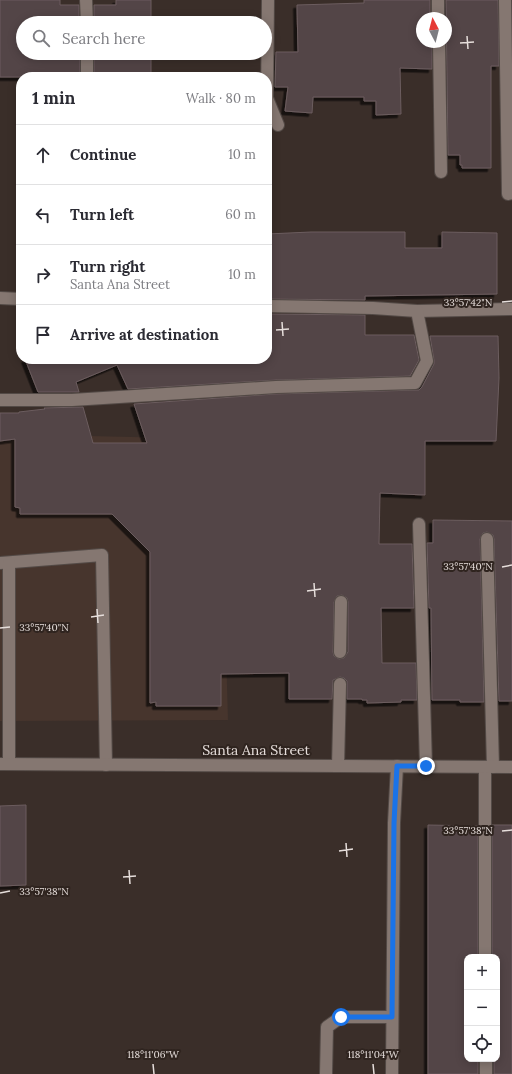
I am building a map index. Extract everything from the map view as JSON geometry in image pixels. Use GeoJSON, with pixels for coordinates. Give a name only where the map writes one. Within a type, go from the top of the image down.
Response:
{"type":"FeatureCollection","features":[{"type":"Feature","properties":{"kind":"street"},"geometry":{"type":"LineString","coordinates":[[86,0],[86,16]]}},
{"type":"Feature","properties":{"kind":"street"},"geometry":{"type":"LineString","coordinates":[[268,0],[268,16]]}},
{"type":"Feature","properties":{"kind":"street"},"geometry":{"type":"LineString","coordinates":[[438,0],[438,12]]}},
{"type":"Feature","properties":{"kind":"street"},"geometry":{"type":"LineString","coordinates":[[505,0],[508,194],[512,193]]}},
{"type":"Feature","properties":{"kind":"street"},"geometry":{"type":"LineString","coordinates":[[439,48],[441,172]]}},
{"type":"Feature","properties":{"kind":"street"},"geometry":{"type":"LineString","coordinates":[[87,60],[87,72]]}},
{"type":"Feature","properties":{"kind":"street"},"geometry":{"type":"LineString","coordinates":[[267,60],[267,72]]}},
{"type":"Feature","properties":{"kind":"street"},"geometry":{"type":"LineString","coordinates":[[272,110],[278,125]]}},
{"type":"Feature","properties":{"kind":"street"},"geometry":{"type":"LineString","coordinates":[[0,298],[16,299]]}},
{"type":"Feature","properties":{"kind":"street"},"geometry":{"type":"LineString","coordinates":[[272,306],[373,308],[418,311],[512,309]]}},
{"type":"Feature","properties":{"kind":"street"},"geometry":{"type":"LineString","coordinates":[[0,400],[72,400],[276,387],[415,383],[427,361],[418,311]]}},
{"type":"Feature","properties":{"kind":"street"},"geometry":{"type":"LineString","coordinates":[[419,524],[426,766]]}},
{"type":"Feature","properties":{"kind":"street"},"geometry":{"type":"LineString","coordinates":[[485,954],[489,767],[487,539]]}},
{"type":"Feature","properties":{"kind":"street"},"geometry":{"type":"LineString","coordinates":[[4,764],[4,563],[102,555],[106,765]]}},
{"type":"Feature","properties":{"kind":"street"},"geometry":{"type":"LineString","coordinates":[[340,652],[341,602]]}},
{"type":"Feature","properties":{"kind":"street"},"geometry":{"type":"LineString","coordinates":[[338,766],[340,684]]}},
{"type":"Feature","properties":{"kind":"street","name":"Santa Ana Street"},"geometry":{"type":"LineString","coordinates":[[4,764],[512,767]]}},
{"type":"Feature","properties":{"kind":"street"},"geometry":{"type":"LineString","coordinates":[[392,1074],[394,823],[397,766]]}},
{"type":"Feature","properties":{"kind":"street"},"geometry":{"type":"LineString","coordinates":[[326,1074],[327,1027],[341,1017],[392,1017]]}},
{"type":"Feature","properties":{"kind":"street"},"geometry":{"type":"LineString","coordinates":[[486,1062],[486,1074]]}},
{"type":"Feature","properties":{"kind":"shaded area"},"geometry":{"type":"Polygon","coordinates":[[[0,434],[220,439],[228,720],[0,721],[0,434]]]}},
{"type":"Feature","properties":{"kind":"building"},"geometry":{"type":"Polygon","coordinates":[[[0,0],[60,0],[60,5],[79,5],[79,16],[16,16],[16,60],[80,60],[80,72],[16,72],[16,77],[0,77],[0,0]]]}},
{"type":"Feature","properties":{"kind":"building"},"geometry":{"type":"Polygon","coordinates":[[[116,0],[151,0],[151,16],[94,16],[94,5],[116,5],[116,0]]]}},
{"type":"Feature","properties":{"kind":"building"},"geometry":{"type":"Polygon","coordinates":[[[364,0],[430,0],[430,12],[416,12],[416,48],[432,48],[432,69],[400,68],[401,114],[376,115],[376,101],[364,101],[364,97],[313,97],[312,113],[285,111],[288,87],[275,87],[276,52],[298,52],[297,5],[364,3],[364,0]]]}},
{"type":"Feature","properties":{"kind":"building"},"geometry":{"type":"Polygon","coordinates":[[[446,0],[498,0],[499,66],[491,66],[491,168],[462,168],[462,165],[460,165],[460,155],[448,155],[447,48],[452,48],[452,12],[446,12],[446,0]]]}},
{"type":"Feature","properties":{"kind":"building"},"geometry":{"type":"Polygon","coordinates":[[[94,60],[151,60],[151,72],[94,72],[94,60]]]}},
{"type":"Feature","properties":{"kind":"building"},"geometry":{"type":"Polygon","coordinates":[[[311,232],[405,232],[405,248],[442,248],[442,232],[497,233],[497,294],[365,296],[365,300],[272,299],[272,234],[311,232]]]}},
{"type":"Feature","properties":{"kind":"building"},"geometry":{"type":"Polygon","coordinates":[[[272,314],[365,315],[365,335],[414,335],[419,360],[410,376],[276,380],[128,389],[117,365],[76,382],[79,392],[38,392],[27,364],[272,364],[272,314]]]}},
{"type":"Feature","properties":{"kind":"building"},"geometry":{"type":"Polygon","coordinates":[[[430,336],[498,336],[499,378],[496,441],[425,441],[425,495],[380,493],[379,544],[412,544],[414,608],[381,608],[382,663],[416,663],[417,700],[367,703],[367,700],[362,699],[347,699],[347,681],[340,677],[333,680],[332,699],[289,699],[289,673],[221,674],[221,706],[156,706],[156,702],[150,703],[150,552],[112,514],[20,514],[20,508],[15,507],[15,439],[0,441],[0,413],[19,413],[45,409],[44,408],[83,407],[93,443],[147,443],[134,404],[276,394],[419,390],[434,364],[430,336]],[[342,595],[337,596],[334,602],[333,652],[334,656],[339,659],[344,658],[348,652],[347,598],[342,595]]]}},
{"type":"Feature","properties":{"kind":"building"},"geometry":{"type":"Polygon","coordinates":[[[433,520],[512,521],[512,701],[499,701],[494,539],[493,535],[487,532],[483,533],[480,539],[484,702],[432,700],[431,608],[429,608],[427,543],[433,543],[433,520]]]}},
{"type":"Feature","properties":{"kind":"building"},"geometry":{"type":"Polygon","coordinates":[[[26,805],[26,885],[0,886],[0,806],[26,805]]]}},
{"type":"Feature","properties":{"kind":"building"},"geometry":{"type":"Polygon","coordinates":[[[428,825],[478,826],[478,954],[464,954],[464,1062],[478,1062],[478,1074],[428,1074],[428,825]]]}},
{"type":"Feature","properties":{"kind":"building"},"geometry":{"type":"Polygon","coordinates":[[[492,825],[512,825],[512,1074],[494,1074],[494,1062],[500,1062],[500,954],[492,954],[492,825]]]}},
{"type":"Feature","properties":{"kind":"route"},"geometry":{"type":"LineString","coordinates":[[341,1017],[392,1017],[394,823],[397,766],[426,766]]}}]}
